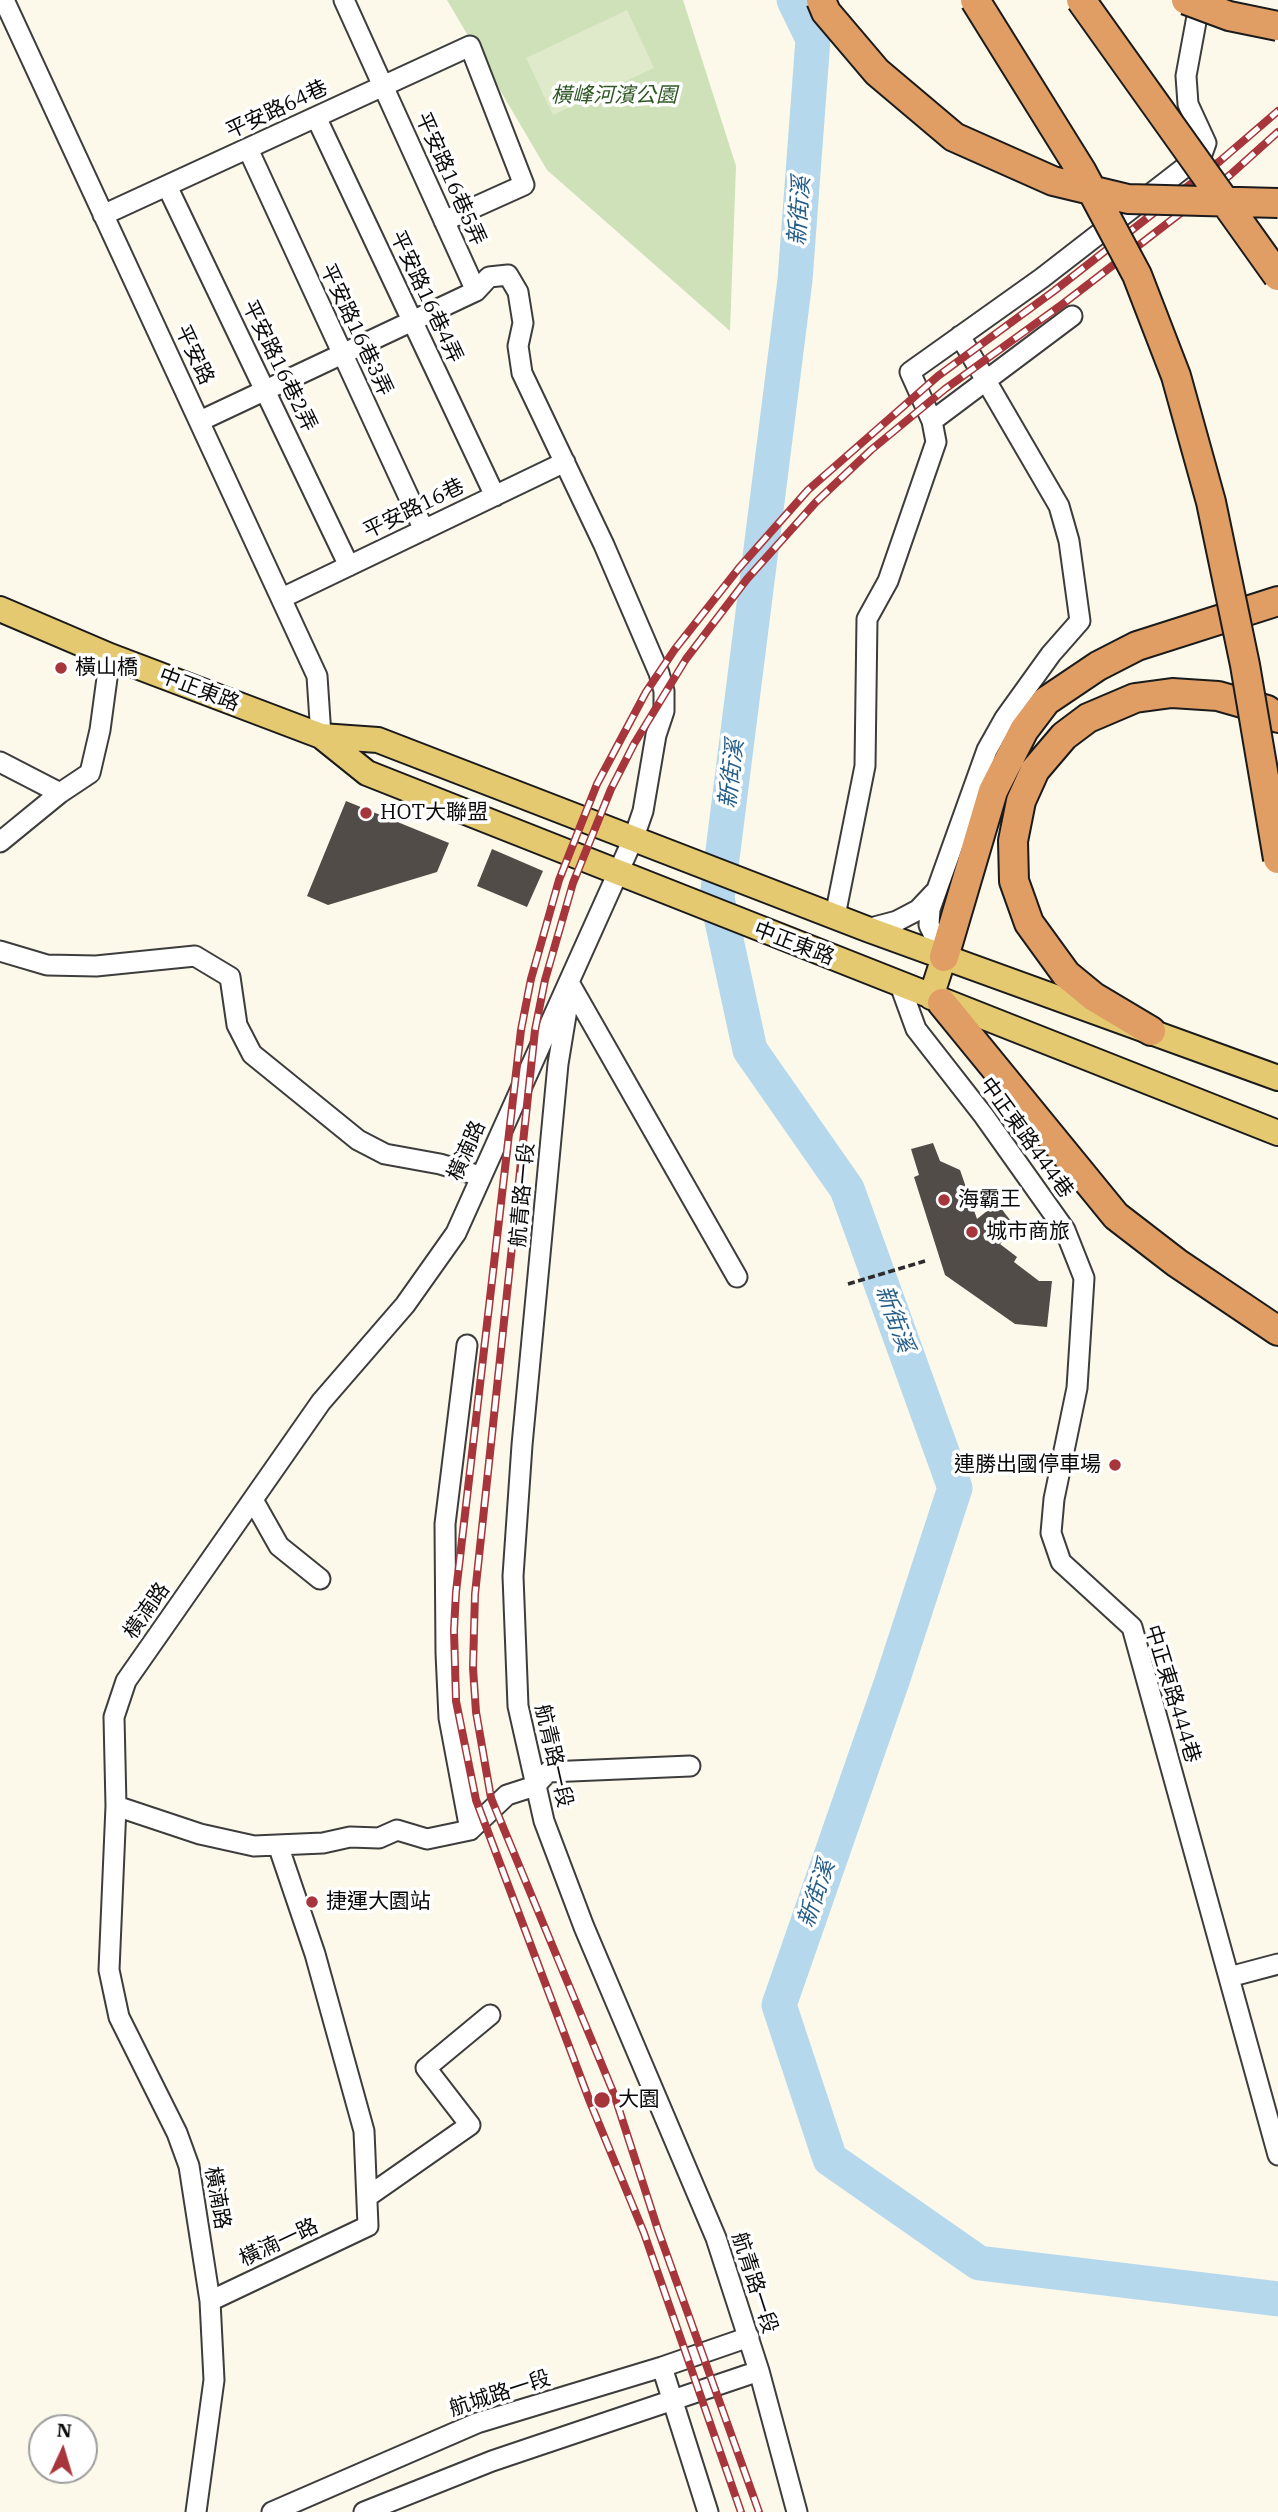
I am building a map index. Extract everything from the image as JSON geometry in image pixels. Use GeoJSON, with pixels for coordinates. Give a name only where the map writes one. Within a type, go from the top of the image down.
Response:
{"type":"FeatureCollection","features":[{"type":"Feature","properties":{"kind":"highway"},"geometry":{"type":"LineString","coordinates":[[821,0],[826,12],[877,72],[954,138],[1053,181],[1128,199],[1278,203]]}},
{"type":"Feature","properties":{"kind":"highway"},"geometry":{"type":"LineString","coordinates":[[975,0],[1082,172],[1125,252],[1176,376],[1211,502],[1245,664],[1278,859]]}},
{"type":"Feature","properties":{"kind":"highway"},"geometry":{"type":"LineString","coordinates":[[1081,0],[1278,276]]}},
{"type":"Feature","properties":{"kind":"highway"},"geometry":{"type":"LineString","coordinates":[[1186,0],[1229,16],[1278,26]]}},
{"type":"Feature","properties":{"kind":"highway"},"geometry":{"type":"LineString","coordinates":[[944,957],[993,791],[1018,740],[1046,701],[1098,666],[1137,646],[1278,601]]}},
{"type":"Feature","properties":{"kind":"highway"},"geometry":{"type":"LineString","coordinates":[[1151,1031],[1094,996],[1066,974],[1029,923],[1014,881],[1013,841],[1021,801],[1035,770],[1064,736],[1088,718],[1135,698],[1172,693],[1218,696],[1267,710],[1278,718]]}},
{"type":"Feature","properties":{"kind":"highway"},"geometry":{"type":"LineString","coordinates":[[937,1000],[1116,1216],[1177,1264],[1278,1331]]}},
{"type":"Feature","properties":{"kind":"main road","name":"中正東路"},"geometry":{"type":"LineString","coordinates":[[0,609],[110,656],[321,736],[378,740],[867,929],[1278,1078]]}},
{"type":"Feature","properties":{"kind":"main road","name":"中正東路"},"geometry":{"type":"LineString","coordinates":[[321,736],[367,773],[1278,1133]]}},
{"type":"Feature","properties":{"kind":"main road"},"geometry":{"type":"LineString","coordinates":[[937,1000],[944,957]]}},
{"type":"Feature","properties":{"kind":"street","name":"平安路"},"geometry":{"type":"LineString","coordinates":[[4,0],[317,676],[321,736]]}},
{"type":"Feature","properties":{"kind":"street","name":"平安路16巷5弄"},"geometry":{"type":"LineString","coordinates":[[344,0],[476,291]]}},
{"type":"Feature","properties":{"kind":"street"},"geometry":{"type":"LineString","coordinates":[[835,916],[865,766],[867,619],[888,581],[933,454],[936,433],[911,372],[1202,154],[1206,143],[1188,104],[1186,76],[1200,0]]}},
{"type":"Feature","properties":{"kind":"street","name":"平安路64巷"},"geometry":{"type":"LineString","coordinates":[[103,215],[470,46],[524,184],[444,221]]}},
{"type":"Feature","properties":{"kind":"street","name":"平安路16巷4弄"},"geometry":{"type":"LineString","coordinates":[[316,117],[495,496]]}},
{"type":"Feature","properties":{"kind":"street","name":"平安路16巷3弄"},"geometry":{"type":"LineString","coordinates":[[248,149],[424,530]]}},
{"type":"Feature","properties":{"kind":"street","name":"平安路16巷2弄"},"geometry":{"type":"LineString","coordinates":[[167,186],[349,565]]}},
{"type":"Feature","properties":{"kind":"street","name":"橫湳路"},"geometry":{"type":"LineString","coordinates":[[196,2512],[214,2380],[210,2301],[189,2166],[177,2133],[119,2017],[109,1970],[117,1806],[114,1717],[126,1681],[321,1402],[405,1305],[449,1243],[573,977],[634,837],[643,811],[656,734],[664,711],[664,691],[659,673],[565,462],[522,373],[518,346],[523,323],[517,292],[508,275],[489,277],[476,291]]}},
{"type":"Feature","properties":{"kind":"street"},"geometry":{"type":"LineString","coordinates":[[200,421],[476,291]]}},
{"type":"Feature","properties":{"kind":"street"},"geometry":{"type":"LineString","coordinates":[[932,421],[1072,316]]}},
{"type":"Feature","properties":{"kind":"street"},"geometry":{"type":"LineString","coordinates":[[944,957],[929,925],[935,893],[987,750],[1005,718],[1043,665],[1080,621],[1069,541],[1059,506],[960,337]]}},
{"type":"Feature","properties":{"kind":"street","name":"平安路16巷"},"geometry":{"type":"LineString","coordinates":[[282,598],[565,462]]}},
{"type":"Feature","properties":{"kind":"street"},"geometry":{"type":"LineString","coordinates":[[0,842],[60,793],[90,773],[100,730],[110,656]]}},
{"type":"Feature","properties":{"kind":"street"},"geometry":{"type":"LineString","coordinates":[[0,762],[60,793]]}},
{"type":"Feature","properties":{"kind":"street"},"geometry":{"type":"LineString","coordinates":[[867,929],[897,921],[918,910],[935,893]]}},
{"type":"Feature","properties":{"kind":"street"},"geometry":{"type":"LineString","coordinates":[[0,951],[47,965],[96,966],[195,956],[230,977],[237,1025],[252,1054],[358,1140],[386,1154],[440,1164],[480,1176]]}},
{"type":"Feature","properties":{"kind":"street"},"geometry":{"type":"LineString","coordinates":[[573,977],[737,1277]]}},
{"type":"Feature","properties":{"kind":"street","name":"航青路一段"},"geometry":{"type":"LineString","coordinates":[[573,977],[558,1064],[513,1576],[513,1660],[518,1706],[544,1821],[579,1915],[716,2238],[749,2337],[797,2512]]}},
{"type":"Feature","properties":{"kind":"street","name":"中正東路444巷"},"geometry":{"type":"LineString","coordinates":[[900,985],[916,1029],[984,1116],[1065,1230],[1084,1279],[1077,1388],[1054,1499],[1051,1533],[1061,1563],[1132,1627],[1278,2155]]}},
{"type":"Feature","properties":{"kind":"street"},"geometry":{"type":"LineString","coordinates":[[467,1345],[445,1537],[449,1718],[470,1830]]}},
{"type":"Feature","properties":{"kind":"street"},"geometry":{"type":"LineString","coordinates":[[253,1500],[279,1546],[320,1579]]}},
{"type":"Feature","properties":{"kind":"street"},"geometry":{"type":"LineString","coordinates":[[117,1806],[201,1834],[254,1846],[379,1838],[397,1830],[427,1839],[470,1830],[507,1795],[536,1786],[548,1772],[690,1766]]}},
{"type":"Feature","properties":{"kind":"street"},"geometry":{"type":"LineString","coordinates":[[278,1845],[315,1954],[364,2131],[367,2197]]}},
{"type":"Feature","properties":{"kind":"street"},"geometry":{"type":"LineString","coordinates":[[1229,1977],[1278,1964]]}},
{"type":"Feature","properties":{"kind":"street"},"geometry":{"type":"LineString","coordinates":[[367,2197],[470,2124],[426,2068],[490,2015]]}},
{"type":"Feature","properties":{"kind":"street","name":"橫湳一路"},"geometry":{"type":"LineString","coordinates":[[210,2301],[368,2226],[367,2197]]}},
{"type":"Feature","properties":{"kind":"street","name":"航城路一段"},"geometry":{"type":"LineString","coordinates":[[272,2512],[477,2423],[662,2367],[749,2337]]}},
{"type":"Feature","properties":{"kind":"street"},"geometry":{"type":"LineString","coordinates":[[662,2367],[708,2512]]}},
{"type":"Feature","properties":{"kind":"street"},"geometry":{"type":"LineString","coordinates":[[364,2512],[492,2461],[759,2371]]}},
{"type":"Feature","properties":{"kind":"path"},"geometry":{"type":"LineString","coordinates":[[848,1284],[925,1261]]}},
{"type":"Feature","properties":{"kind":"green space","name":"橫峰河濱公園"},"geometry":{"type":"Polygon","coordinates":[[[447,0],[683,0],[736,166],[730,331],[547,170],[447,0]]]}},
{"type":"Feature","properties":{"kind":"green space"},"geometry":{"type":"Polygon","coordinates":[[[627,10],[654,68],[553,115],[526,58],[627,10]]]}},
{"type":"Feature","properties":{"kind":"building"},"geometry":{"type":"Polygon","coordinates":[[[346,801],[449,843],[437,872],[328,905],[307,896],[346,801]]]}},
{"type":"Feature","properties":{"kind":"building"},"geometry":{"type":"Polygon","coordinates":[[[492,849],[543,871],[527,907],[477,886],[492,849]]]}},
{"type":"Feature","properties":{"kind":"building","name":"城市商旅"},"geometry":{"type":"Polygon","coordinates":[[[933,1143],[940,1161],[960,1170],[977,1219],[997,1203],[1017,1229],[1000,1244],[1017,1257],[1014,1262],[1039,1281],[1052,1281],[1047,1327],[1015,1324],[945,1275],[914,1177],[919,1175],[911,1149],[933,1143]]]}},
{"type":"Feature","properties":{"kind":"waterway","name":"新街溪"},"geometry":{"type":"LineString","coordinates":[[794,0],[813,39],[795,280],[717,898],[750,1050],[847,1189],[955,1488],[892,1681],[779,2005],[830,2159],[979,2263],[1278,2299]]}},
{"type":"Feature","properties":{"kind":"railway"},"geometry":{"type":"LineString","coordinates":[[741,2512],[644,2233],[590,2102],[476,1800],[456,1701],[456,1592],[521,1030],[531,979],[559,880],[597,784],[646,692],[675,649],[739,568],[808,490],[938,376],[1054,291],[1220,161],[1278,111]]}},
{"type":"Feature","properties":{"kind":"railway"},"geometry":{"type":"LineString","coordinates":[[759,2512],[658,2230],[614,2094],[491,1798],[476,1712],[473,1668],[475,1594],[535,1030],[545,980],[573,883],[611,789],[634,744],[686,659],[747,579],[816,502],[871,450],[945,389],[1064,303],[1230,175],[1278,132]]}},
{"type":"Feature","properties":{"kind":"place","name":"橫山橋"},"geometry":{"type":"Point","coordinates":[61,668]}},
{"type":"Feature","properties":{"kind":"place","name":"HOT大聯盟"},"geometry":{"type":"Point","coordinates":[366,813]}},
{"type":"Feature","properties":{"kind":"place","name":"海霸王"},"geometry":{"type":"Point","coordinates":[944,1200]}},
{"type":"Feature","properties":{"kind":"place","name":"城市商旅"},"geometry":{"type":"Point","coordinates":[972,1232]}},
{"type":"Feature","properties":{"kind":"place","name":"連勝出國停車場"},"geometry":{"type":"Point","coordinates":[1115,1465]}},
{"type":"Feature","properties":{"kind":"place","name":"捷運大園站"},"geometry":{"type":"Point","coordinates":[312,1902]}},
{"type":"Feature","properties":{"kind":"place","name":"大園"},"geometry":{"type":"Point","coordinates":[602,2100]}}]}
